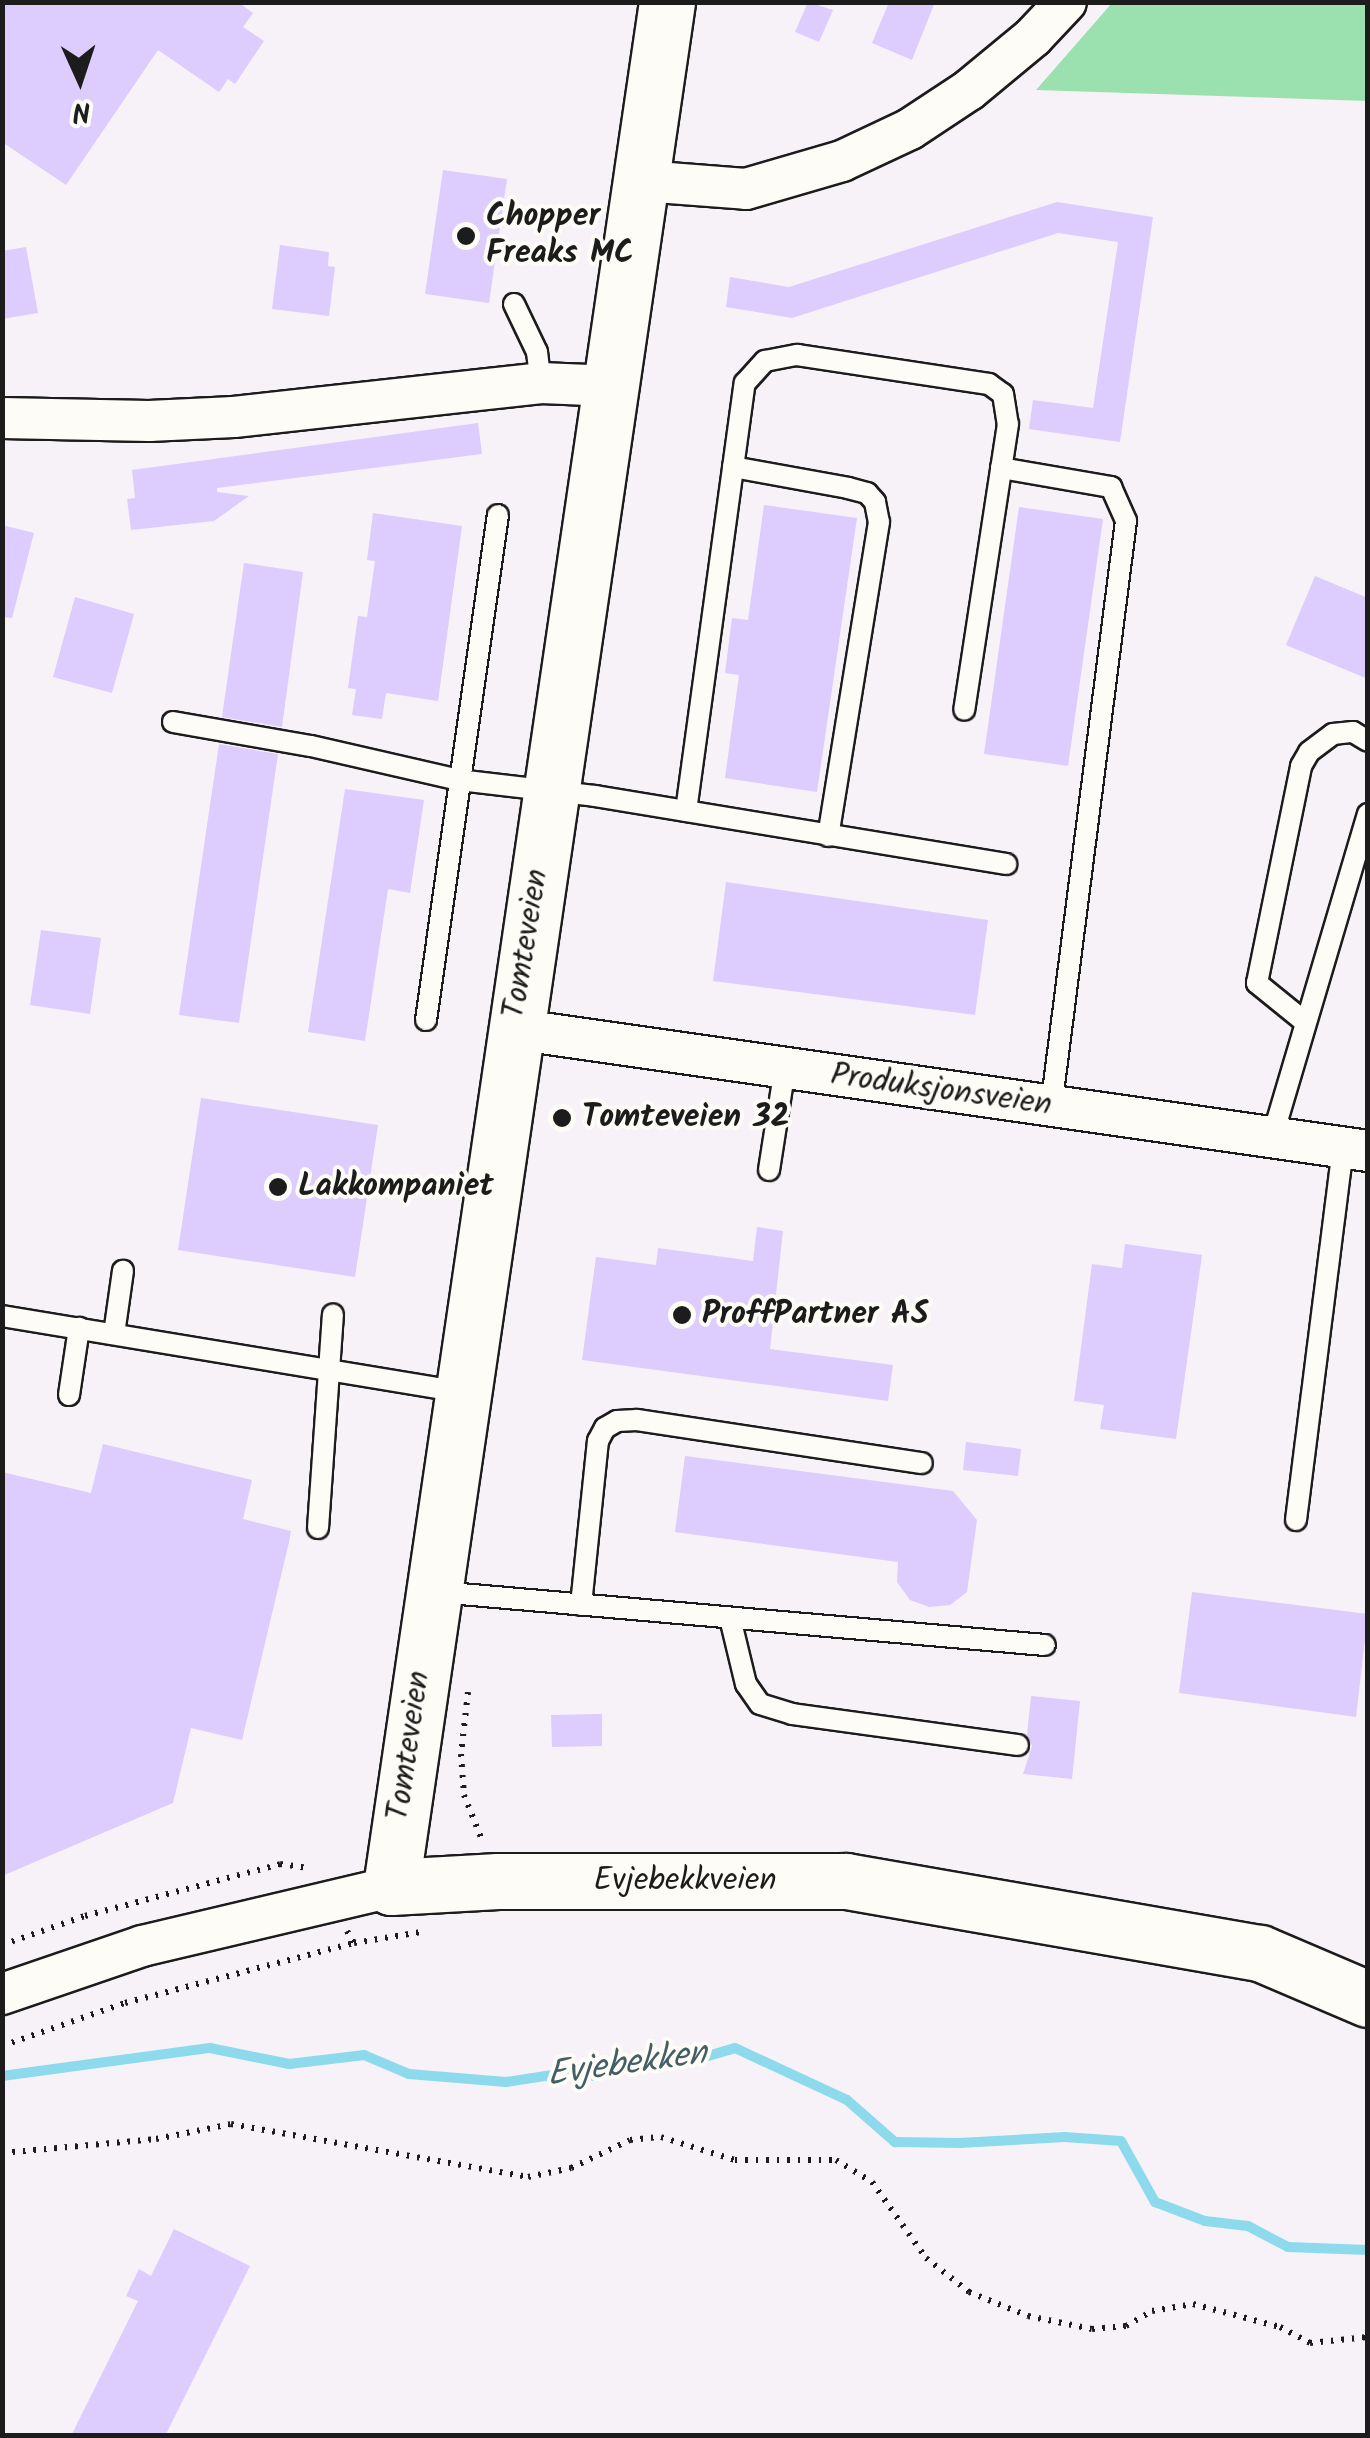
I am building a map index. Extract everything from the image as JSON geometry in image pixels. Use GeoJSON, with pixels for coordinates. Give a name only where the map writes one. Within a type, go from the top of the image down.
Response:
{"type":"FeatureCollection","features":[{"type":"Feature","properties":{"kind":"street","name":"Tomteveien"},"geometry":{"type":"LineString","coordinates":[[391,1887],[431,1591],[667,2]]}},
{"type":"Feature","properties":{"kind":"street"},"geometry":{"type":"LineString","coordinates":[[643,180],[711,190],[746,189],[842,161],[910,129],[968,90],[1033,37],[1066,2]]}},
{"type":"Feature","properties":{"kind":"street"},"geometry":{"type":"LineString","coordinates":[[2,418],[149,422],[234,417],[540,383],[613,386]]}},
{"type":"Feature","properties":{"kind":"street","name":"Produksjonsveien"},"geometry":{"type":"LineString","coordinates":[[514,1029],[1355,1149]]}},
{"type":"Feature","properties":{"kind":"street","name":"Evjebekkveien"},"geometry":{"type":"LineString","coordinates":[[2,1994],[142,1946],[391,1887],[498,1881],[846,1881],[1260,1953],[1368,1998]]}},
{"type":"Feature","properties":{"kind":"lane"},"geometry":{"type":"LineString","coordinates":[[514,304],[537,352],[540,383]]}},
{"type":"Feature","properties":{"kind":"lane"},"geometry":{"type":"LineString","coordinates":[[686,812],[745,383],[765,361],[797,355],[989,384],[1003,394],[1007,406],[1001,468],[964,710]]}},
{"type":"Feature","properties":{"kind":"lane"},"geometry":{"type":"LineString","coordinates":[[733,467],[848,488],[867,493],[875,502],[879,522],[828,836]]}},
{"type":"Feature","properties":{"kind":"lane"},"geometry":{"type":"LineString","coordinates":[[1001,468],[1110,487],[1126,521],[1052,1108]]}},
{"type":"Feature","properties":{"kind":"lane"},"geometry":{"type":"LineString","coordinates":[[426,1020],[498,515]]}},
{"type":"Feature","properties":{"kind":"lane"},"geometry":{"type":"LineString","coordinates":[[174,722],[312,746],[460,780],[1006,864]]}},
{"type":"Feature","properties":{"kind":"lane"},"geometry":{"type":"LineString","coordinates":[[1305,1022],[1257,983],[1301,766],[1309,752],[1333,734],[1353,732],[1368,741]]}},
{"type":"Feature","properties":{"kind":"lane"},"geometry":{"type":"LineString","coordinates":[[1272,1138],[1368,814]]}},
{"type":"Feature","properties":{"kind":"lane"},"geometry":{"type":"LineString","coordinates":[[769,1170],[785,1068]]}},
{"type":"Feature","properties":{"kind":"lane"},"geometry":{"type":"LineString","coordinates":[[1296,1520],[1355,1149]]}},
{"type":"Feature","properties":{"kind":"lane"},"geometry":{"type":"LineString","coordinates":[[114,1334],[123,1271]]}},
{"type":"Feature","properties":{"kind":"lane"},"geometry":{"type":"LineString","coordinates":[[2,1316],[462,1392]]}},
{"type":"Feature","properties":{"kind":"lane"},"geometry":{"type":"LineString","coordinates":[[318,1528],[333,1316]]}},
{"type":"Feature","properties":{"kind":"lane"},"geometry":{"type":"LineString","coordinates":[[68,1395],[79,1328]]}},
{"type":"Feature","properties":{"kind":"lane"},"geometry":{"type":"LineString","coordinates":[[580,1605],[598,1441],[605,1428],[617,1421],[637,1420],[922,1463]]}},
{"type":"Feature","properties":{"kind":"lane"},"geometry":{"type":"LineString","coordinates":[[431,1591],[1046,1645]]}},
{"type":"Feature","properties":{"kind":"lane"},"geometry":{"type":"LineString","coordinates":[[730,1618],[746,1684],[760,1704],[792,1714],[1018,1745]]}},
{"type":"Feature","properties":{"kind":"path"},"geometry":{"type":"LineString","coordinates":[[2,1945],[86,1916],[280,1864],[318,1869],[354,1943]]}},
{"type":"Feature","properties":{"kind":"path"},"geometry":{"type":"LineString","coordinates":[[2,2046],[124,2003],[354,1943],[430,1931]]}},
{"type":"Feature","properties":{"kind":"path"},"geometry":{"type":"LineString","coordinates":[[2,2153],[156,2139],[232,2124],[528,2177],[571,2168],[630,2140],[661,2137],[734,2160],[836,2160],[872,2182],[926,2258],[969,2292],[1028,2316],[1092,2329],[1126,2326],[1152,2311],[1193,2304],[1280,2327],[1310,2343],[1368,2337]]}},
{"type":"Feature","properties":{"kind":"green space"},"geometry":{"type":"Polygon","coordinates":[[[1112,3],[1367,3],[1367,101],[1036,90],[1112,3]]]}},
{"type":"Feature","properties":{"kind":"building"},"geometry":{"type":"Polygon","coordinates":[[[2,2],[238,2],[253,13],[243,27],[264,41],[235,84],[228,79],[219,92],[158,50],[66,185],[2,142],[2,2]]]}},
{"type":"Feature","properties":{"kind":"building"},"geometry":{"type":"Polygon","coordinates":[[[808,2],[833,10],[819,42],[795,32],[808,2]]]}},
{"type":"Feature","properties":{"kind":"building"},"geometry":{"type":"Polygon","coordinates":[[[889,2],[935,2],[912,60],[872,43],[889,2]]]}},
{"type":"Feature","properties":{"kind":"building","name":"Chopper Freaks MC"},"geometry":{"type":"Polygon","coordinates":[[[443,170],[507,179],[489,303],[425,294],[443,170]]]}},
{"type":"Feature","properties":{"kind":"building"},"geometry":{"type":"Polygon","coordinates":[[[1057,202],[1153,217],[1120,442],[1029,429],[1033,400],[1093,408],[1118,242],[1058,233],[792,318],[726,307],[730,277],[789,287],[1057,202]]]}},
{"type":"Feature","properties":{"kind":"building"},"geometry":{"type":"Polygon","coordinates":[[[280,245],[329,252],[328,266],[335,267],[329,316],[272,309],[280,245]]]}},
{"type":"Feature","properties":{"kind":"building"},"geometry":{"type":"Polygon","coordinates":[[[26,247],[38,313],[2,319],[2,251],[26,247]]]}},
{"type":"Feature","properties":{"kind":"building"},"geometry":{"type":"Polygon","coordinates":[[[478,423],[482,454],[217,488],[217,492],[249,496],[214,521],[131,530],[127,499],[135,498],[132,470],[478,423]]]}},
{"type":"Feature","properties":{"kind":"building"},"geometry":{"type":"Polygon","coordinates":[[[764,505],[857,518],[817,792],[725,778],[739,675],[725,673],[732,618],[748,620],[764,505]]]}},
{"type":"Feature","properties":{"kind":"building"},"geometry":{"type":"Polygon","coordinates":[[[1019,507],[1103,519],[1068,766],[984,754],[1019,507]]]}},
{"type":"Feature","properties":{"kind":"building"},"geometry":{"type":"Polygon","coordinates":[[[373,513],[462,526],[438,701],[386,693],[382,719],[352,715],[356,689],[348,688],[358,616],[367,617],[375,561],[367,560],[373,513]]]}},
{"type":"Feature","properties":{"kind":"building"},"geometry":{"type":"Polygon","coordinates":[[[2,525],[34,533],[12,618],[2,617],[2,525]]]}},
{"type":"Feature","properties":{"kind":"building"},"geometry":{"type":"Polygon","coordinates":[[[244,563],[303,572],[282,727],[222,717],[244,563]]]}},
{"type":"Feature","properties":{"kind":"building"},"geometry":{"type":"Polygon","coordinates":[[[1315,576],[1368,598],[1368,679],[1286,645],[1315,576]]]}},
{"type":"Feature","properties":{"kind":"building"},"geometry":{"type":"Polygon","coordinates":[[[75,597],[134,614],[112,693],[53,677],[75,597]]]}},
{"type":"Feature","properties":{"kind":"building"},"geometry":{"type":"Polygon","coordinates":[[[219,744],[278,754],[239,1023],[179,1015],[219,744]]]}},
{"type":"Feature","properties":{"kind":"building"},"geometry":{"type":"Polygon","coordinates":[[[345,789],[424,800],[410,893],[388,889],[365,1041],[308,1032],[345,789]]]}},
{"type":"Feature","properties":{"kind":"building"},"geometry":{"type":"Polygon","coordinates":[[[726,882],[988,920],[975,1015],[713,981],[726,882]]]}},
{"type":"Feature","properties":{"kind":"building"},"geometry":{"type":"Polygon","coordinates":[[[41,930],[101,938],[90,1014],[30,1005],[41,930]]]}},
{"type":"Feature","properties":{"kind":"building","name":"Lakkompaniet"},"geometry":{"type":"Polygon","coordinates":[[[201,1098],[378,1125],[355,1277],[178,1250],[201,1098]]]}},
{"type":"Feature","properties":{"kind":"building","name":"ProffPartner AS"},"geometry":{"type":"Polygon","coordinates":[[[757,1227],[783,1231],[770,1349],[893,1365],[888,1401],[582,1360],[596,1257],[656,1265],[658,1248],[753,1261],[757,1227]]]}},
{"type":"Feature","properties":{"kind":"building"},"geometry":{"type":"Polygon","coordinates":[[[1125,1244],[1202,1255],[1176,1439],[1100,1429],[1104,1405],[1074,1401],[1092,1264],[1122,1268],[1125,1244]]]}},
{"type":"Feature","properties":{"kind":"building"},"geometry":{"type":"Polygon","coordinates":[[[966,1442],[1021,1449],[1018,1476],[963,1470],[966,1442]]]}},
{"type":"Feature","properties":{"kind":"building"},"geometry":{"type":"Polygon","coordinates":[[[103,1444],[252,1480],[243,1519],[291,1531],[289,1542],[242,1740],[191,1728],[173,1803],[2,1876],[2,1472],[91,1493],[103,1444]]]}},
{"type":"Feature","properties":{"kind":"building"},"geometry":{"type":"Polygon","coordinates":[[[685,1456],[953,1491],[977,1520],[967,1592],[950,1605],[929,1607],[910,1600],[897,1582],[898,1562],[675,1532],[685,1456]]]}},
{"type":"Feature","properties":{"kind":"building"},"geometry":{"type":"Polygon","coordinates":[[[1192,1592],[1368,1614],[1356,1717],[1179,1693],[1192,1592]]]}},
{"type":"Feature","properties":{"kind":"building"},"geometry":{"type":"Polygon","coordinates":[[[1031,1696],[1080,1701],[1072,1779],[1023,1774],[1032,1746],[1027,1735],[1031,1696]]]}},
{"type":"Feature","properties":{"kind":"building"},"geometry":{"type":"Polygon","coordinates":[[[602,1714],[602,1746],[552,1747],[551,1715],[602,1714]]]}},
{"type":"Feature","properties":{"kind":"building"},"geometry":{"type":"Polygon","coordinates":[[[174,2229],[250,2266],[165,2436],[71,2436],[138,2301],[126,2296],[139,2269],[151,2276],[174,2229]]]}},
{"type":"Feature","properties":{"kind":"waterway","name":"Evjebekken"},"geometry":{"type":"LineString","coordinates":[[2,2076],[210,2048],[289,2064],[364,2055],[409,2074],[506,2082],[571,2072],[595,2076],[641,2058],[681,2064],[735,2048],[847,2100],[895,2142],[1065,2137],[1121,2141],[1155,2202],[1205,2221],[1248,2226],[1288,2247],[1368,2250]]}},
{"type":"Feature","properties":{"kind":"place","name":"Chopper Freaks MC"},"geometry":{"type":"Point","coordinates":[466,236]}},
{"type":"Feature","properties":{"kind":"place","name":"Tomteveien 32"},"geometry":{"type":"Point","coordinates":[562,1118]}},
{"type":"Feature","properties":{"kind":"place","name":"Lakkompaniet"},"geometry":{"type":"Point","coordinates":[278,1187]}},
{"type":"Feature","properties":{"kind":"place","name":"ProffPartner AS"},"geometry":{"type":"Point","coordinates":[682,1315]}}]}
